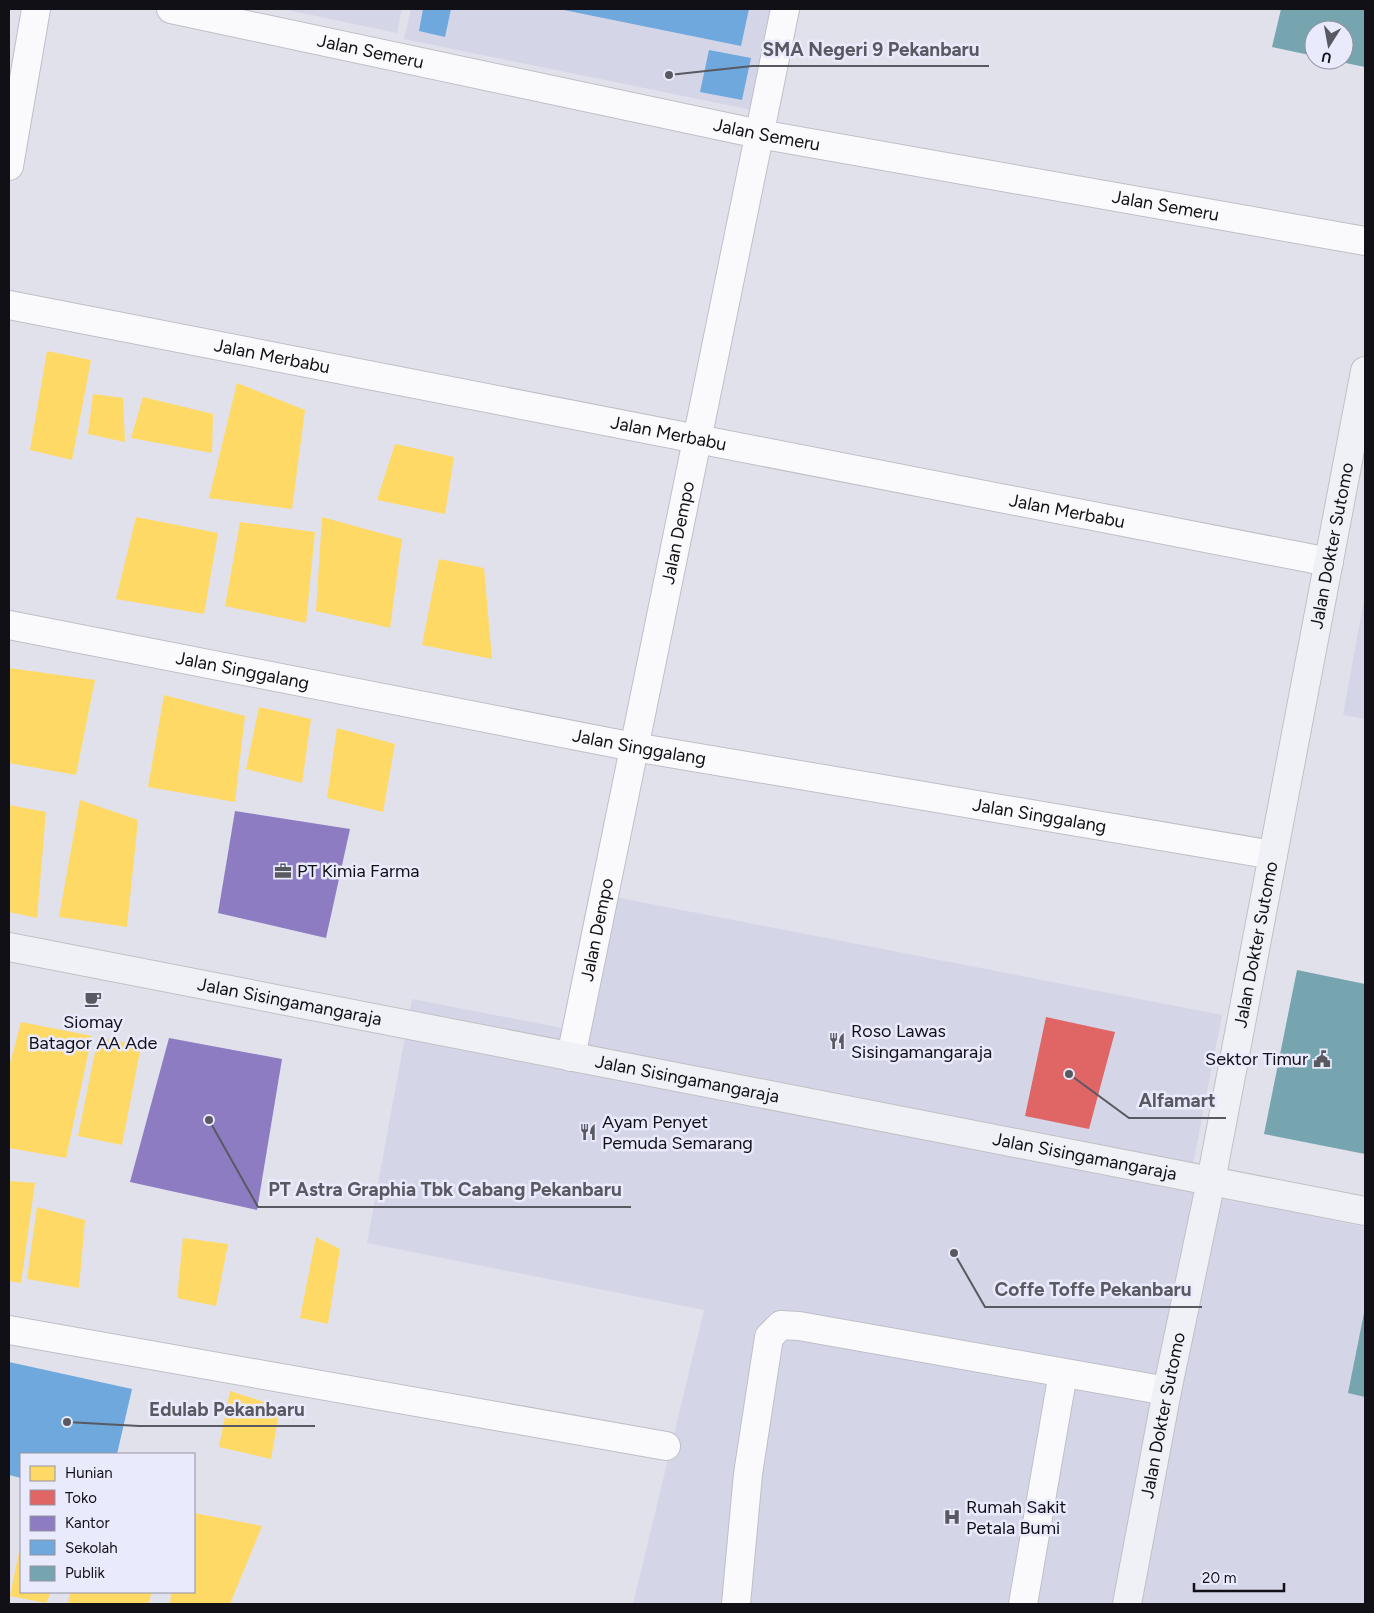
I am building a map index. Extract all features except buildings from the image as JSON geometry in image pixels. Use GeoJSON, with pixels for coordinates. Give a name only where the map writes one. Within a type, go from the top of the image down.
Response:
{"type":"FeatureCollection","features":[{"type":"Feature","properties":{"kind":"main road","name":"Jalan Dokter Sutomo"},"geometry":{"type":"LineString","coordinates":[[1127,1604],[1166,1391],[1211,1181],[1329,562],[1362,410],[1365,371]]}},
{"type":"Feature","properties":{"kind":"main road","name":"Jalan Sisingamangaraja"},"geometry":{"type":"LineString","coordinates":[[9,947],[1365,1211]]}},
{"type":"Feature","properties":{"kind":"street"},"geometry":{"type":"LineString","coordinates":[[9,166],[36,9]]}},
{"type":"Feature","properties":{"kind":"street","name":"Jalan Semeru"},"geometry":{"type":"LineString","coordinates":[[171,9],[760,134],[1365,241]]}},
{"type":"Feature","properties":{"kind":"street","name":"Jalan Dempo"},"geometry":{"type":"LineString","coordinates":[[571,1057],[785,9]]}},
{"type":"Feature","properties":{"kind":"street","name":"Jalan Merbabu"},"geometry":{"type":"LineString","coordinates":[[9,305],[1329,562]]}},
{"type":"Feature","properties":{"kind":"street","name":"Jalan Singgalang"},"geometry":{"type":"LineString","coordinates":[[9,625],[634,747],[1273,855]]}},
{"type":"Feature","properties":{"kind":"street"},"geometry":{"type":"LineString","coordinates":[[736,1604],[748,1474],[769,1337],[781,1326],[809,1328],[1166,1391]]}},
{"type":"Feature","properties":{"kind":"street"},"geometry":{"type":"LineString","coordinates":[[9,1330],[666,1446]]}},
{"type":"Feature","properties":{"kind":"street"},"geometry":{"type":"LineString","coordinates":[[1023,1604],[1063,1373]]}},
{"type":"Feature","properties":{"kind":"shaded area"},"geometry":{"type":"Polygon","coordinates":[[[283,9],[402,9],[397,33],[283,9]]]}},
{"type":"Feature","properties":{"kind":"shaded area"},"geometry":{"type":"Polygon","coordinates":[[[411,9],[773,9],[752,110],[404,39],[411,9]]]}},
{"type":"Feature","properties":{"kind":"shaded area"},"geometry":{"type":"Polygon","coordinates":[[[1365,594],[1365,719],[1343,715],[1365,594]]]}},
{"type":"Feature","properties":{"kind":"shaded area"},"geometry":{"type":"Polygon","coordinates":[[[589,892],[1222,1015],[1188,1190],[1365,1227],[1365,1604],[633,1604],[704,1310],[367,1243],[412,999],[562,1028],[589,892]]]}},
{"type":"Feature","properties":{"kind":"place","name":"SMA Negeri 9 Pekanbaru"},"geometry":{"type":"Point","coordinates":[669,75]}},
{"type":"Feature","properties":{"kind":"place","name":"PT Kimia Farma"},"geometry":{"type":"Point","coordinates":[283,871]}},
{"type":"Feature","properties":{"kind":"place","name":"Siomay Batagor AA Ade"},"geometry":{"type":"Point","coordinates":[93,999]}},
{"type":"Feature","properties":{"kind":"place","name":"Roso Lawas Sisingamangaraja"},"geometry":{"type":"Point","coordinates":[837,1041]}},
{"type":"Feature","properties":{"kind":"place","name":"Sektor Timur"},"geometry":{"type":"Point","coordinates":[1322,1059]}},
{"type":"Feature","properties":{"kind":"place","name":"Alfamart"},"geometry":{"type":"Point","coordinates":[1069,1074]}},
{"type":"Feature","properties":{"kind":"place","name":"PT Astra Graphia Tbk Cabang Pekanbaru"},"geometry":{"type":"Point","coordinates":[209,1120]}},
{"type":"Feature","properties":{"kind":"place","name":"Ayam Penyet Pemuda Semarang"},"geometry":{"type":"Point","coordinates":[588,1132]}},
{"type":"Feature","properties":{"kind":"place","name":"Coffe Toffe Pekanbaru"},"geometry":{"type":"Point","coordinates":[954,1253]}},
{"type":"Feature","properties":{"kind":"place","name":"Edulab Pekanbaru"},"geometry":{"type":"Point","coordinates":[67,1422]}},
{"type":"Feature","properties":{"kind":"place","name":"Rumah Sakit Petala Bumi"},"geometry":{"type":"Point","coordinates":[952,1517]}}]}
